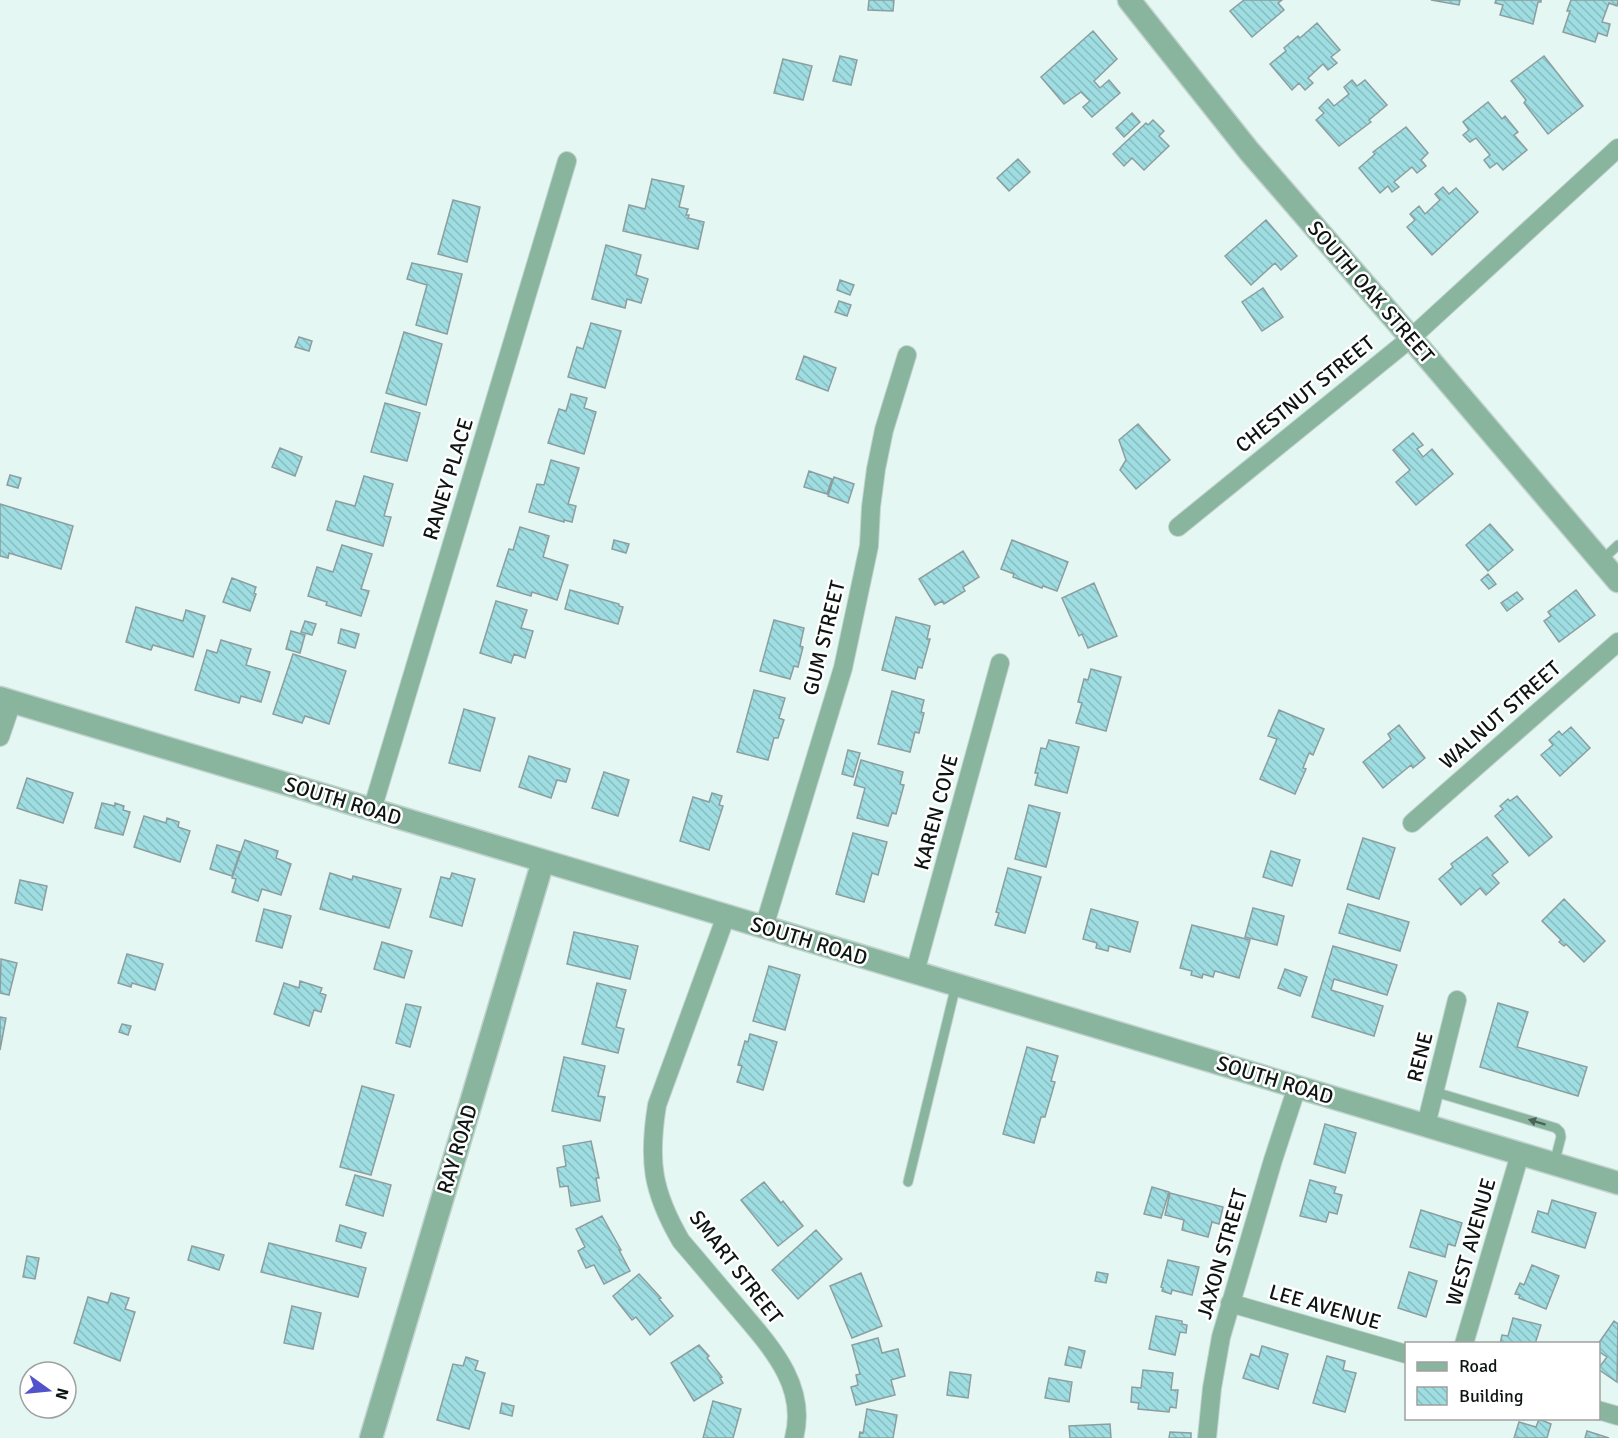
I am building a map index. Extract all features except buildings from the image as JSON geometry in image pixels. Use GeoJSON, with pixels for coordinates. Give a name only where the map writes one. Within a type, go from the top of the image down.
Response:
{"type":"FeatureCollection","features":[{"type":"Feature","properties":{"kind":"street","name":"SOUTH OAK STREET"},"geometry":{"type":"LineString","coordinates":[[1129,0],[1249,152],[1618,581]]}},
{"type":"Feature","properties":{"kind":"street","name":"CHESTNUT STREET"},"geometry":{"type":"LineString","coordinates":[[1178,527],[1411,338],[1618,148]]}},
{"type":"Feature","properties":{"kind":"street","name":"RANEY PLACE"},"geometry":{"type":"LineString","coordinates":[[372,810],[567,160]]}},
{"type":"Feature","properties":{"kind":"street","name":"GUM STREET"},"geometry":{"type":"LineString","coordinates":[[764,927],[843,668],[869,546],[876,468],[884,430],[907,355]]}},
{"type":"Feature","properties":{"kind":"street","name":"WALNUT STREET"},"geometry":{"type":"LineString","coordinates":[[1412,823],[1618,642]]}},
{"type":"Feature","properties":{"kind":"street","name":"KAREN COVE"},"geometry":{"type":"LineString","coordinates":[[915,972],[1000,663]]}},
{"type":"Feature","properties":{"kind":"street","name":"SOUTH ROAD"},"geometry":{"type":"LineString","coordinates":[[6,700],[1520,1154],[1615,1178]]}},
{"type":"Feature","properties":{"kind":"street"},"geometry":{"type":"LineString","coordinates":[[0,737],[6,700]]}},
{"type":"Feature","properties":{"kind":"street","name":"RAY ROAD"},"geometry":{"type":"LineString","coordinates":[[371,1438],[543,861]]}},
{"type":"Feature","properties":{"kind":"street","name":"SMART STREET"},"geometry":{"type":"LineString","coordinates":[[726,916],[657,1105],[652,1138],[653,1170],[658,1192],[670,1222],[681,1241],[777,1355],[789,1378],[795,1403],[794,1438]]}},
{"type":"Feature","properties":{"kind":"street","name":"RENE"},"geometry":{"type":"LineString","coordinates":[[1426,1125],[1457,1000]]}},
{"type":"Feature","properties":{"kind":"street","name":"JAXON STREET"},"geometry":{"type":"LineString","coordinates":[[1207,1438],[1212,1388],[1221,1337],[1297,1087]]}},
{"type":"Feature","properties":{"kind":"street","name":"WEST AVENUE"},"geometry":{"type":"LineString","coordinates":[[1465,1342],[1520,1154]]}},
{"type":"Feature","properties":{"kind":"street","name":"LEE AVENUE"},"geometry":{"type":"LineString","coordinates":[[1230,1303],[1405,1353]]}},
{"type":"Feature","properties":{"kind":"street"},"geometry":{"type":"LineString","coordinates":[[1600,1410],[1618,1416]]}},
{"type":"Feature","properties":{"kind":"lane"},"geometry":{"type":"LineString","coordinates":[[1600,561],[1618,545]]}},
{"type":"Feature","properties":{"kind":"lane"},"geometry":{"type":"LineString","coordinates":[[908,1182],[956,985]]}},
{"type":"Feature","properties":{"kind":"lane"},"geometry":{"type":"LineString","coordinates":[[1435,1092],[1556,1128],[1561,1137],[1554,1164]]}}]}
